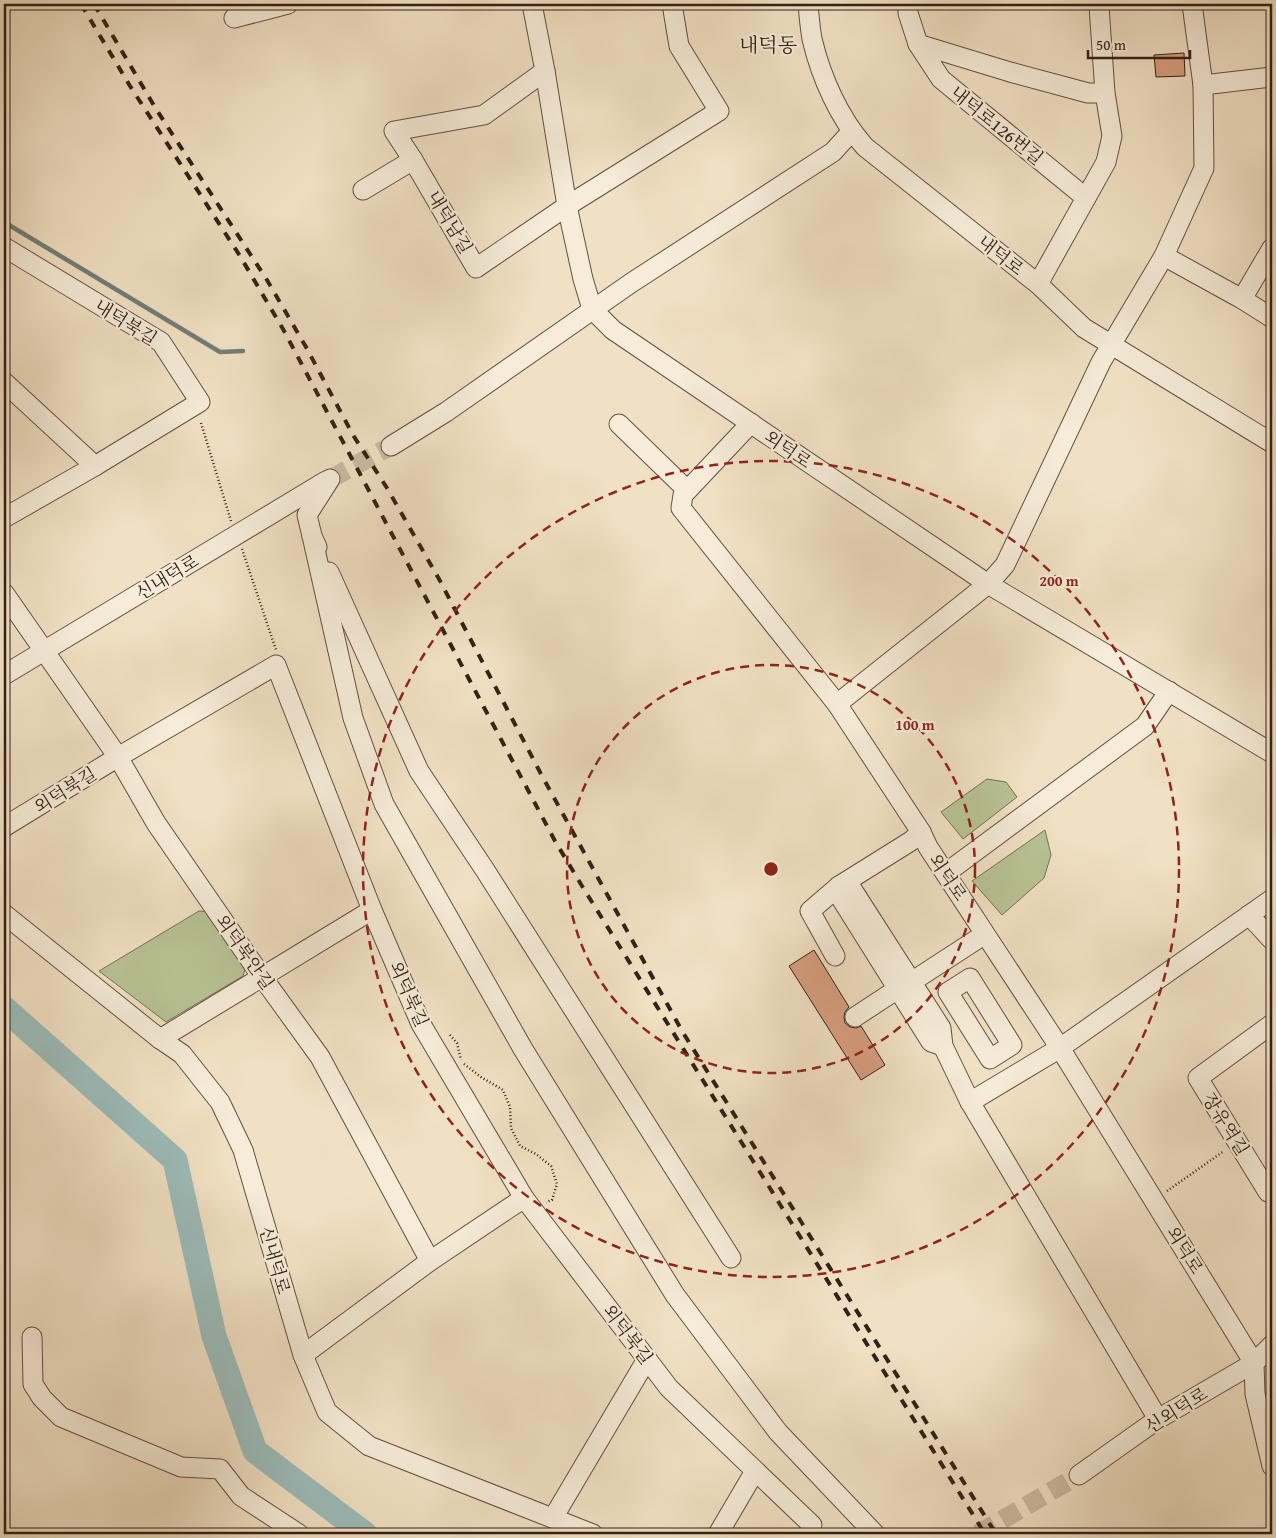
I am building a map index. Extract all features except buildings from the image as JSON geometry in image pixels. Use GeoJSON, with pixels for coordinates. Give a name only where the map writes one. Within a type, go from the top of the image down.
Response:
{"type":"FeatureCollection","features":[{"type":"Feature","properties":{"kind":"street"},"geometry":{"type":"LineString","coordinates":[[234,18],[288,4]]}},
{"type":"Feature","properties":{"kind":"street"},"geometry":{"type":"LineString","coordinates":[[532,4],[567,206],[583,279],[592,309]]}},
{"type":"Feature","properties":{"kind":"street"},"geometry":{"type":"LineString","coordinates":[[567,206],[719,111],[679,46],[672,4]]}},
{"type":"Feature","properties":{"kind":"street","name":"내덕로"},"geometry":{"type":"LineString","coordinates":[[808,4],[812,38],[826,83],[851,132],[865,147],[1038,284],[1084,328],[1272,443]]}},
{"type":"Feature","properties":{"kind":"street","name":"내덕로126번길"},"geometry":{"type":"LineString","coordinates":[[908,4],[908,13],[918,44],[941,80],[1086,198]]}},
{"type":"Feature","properties":{"kind":"street"},"geometry":{"type":"LineString","coordinates":[[1038,284],[1106,162],[1112,136],[1105,93],[1101,4]]}},
{"type":"Feature","properties":{"kind":"street"},"geometry":{"type":"LineString","coordinates":[[837,704],[988,584],[1005,565],[1100,362],[1164,256],[1204,168],[1203,85],[1192,4]]}},
{"type":"Feature","properties":{"kind":"street","name":"내덕로126번길"},"geometry":{"type":"LineString","coordinates":[[918,44],[1088,93],[1105,93]]}},
{"type":"Feature","properties":{"kind":"street","name":"내덕남길"},"geometry":{"type":"LineString","coordinates":[[545,72],[484,115],[394,131],[476,268],[567,206]]}},
{"type":"Feature","properties":{"kind":"street"},"geometry":{"type":"LineString","coordinates":[[1203,85],[1272,77]]}},
{"type":"Feature","properties":{"kind":"street"},"geometry":{"type":"LineString","coordinates":[[398,441],[446,412],[592,309],[833,152],[851,132]]}},
{"type":"Feature","properties":{"kind":"street"},"geometry":{"type":"LineString","coordinates":[[363,190],[413,160]]}},
{"type":"Feature","properties":{"kind":"street","name":"내덕북길"},"geometry":{"type":"LineString","coordinates":[[4,247],[161,342],[200,402],[95,466],[4,518]]}},
{"type":"Feature","properties":{"kind":"street"},"geometry":{"type":"LineString","coordinates":[[1242,299],[1272,248]]}},
{"type":"Feature","properties":{"kind":"street"},"geometry":{"type":"LineString","coordinates":[[1164,256],[1242,299],[1272,318]]}},
{"type":"Feature","properties":{"kind":"street","name":"외덕로"},"geometry":{"type":"LineString","coordinates":[[592,309],[613,330],[988,584],[1272,753]]}},
{"type":"Feature","properties":{"kind":"street"},"geometry":{"type":"LineString","coordinates":[[4,382],[95,466]]}},
{"type":"Feature","properties":{"kind":"street"},"geometry":{"type":"LineString","coordinates":[[619,424],[687,490],[751,423]]}},
{"type":"Feature","properties":{"kind":"street","name":"신내덕로"},"geometry":{"type":"LineString","coordinates":[[4,676],[330,479],[307,515],[312,536]]}},
{"type":"Feature","properties":{"kind":"street","name":"외덕로"},"geometry":{"type":"LineString","coordinates":[[687,490],[683,495],[681,508],[837,704],[1060,1048],[1254,1363],[1255,1394],[1272,1466]]}},
{"type":"Feature","properties":{"kind":"street"},"geometry":{"type":"LineString","coordinates":[[312,536],[419,772],[485,870],[731,1258]]}},
{"type":"Feature","properties":{"kind":"street"},"geometry":{"type":"LineString","coordinates":[[312,536],[353,718],[384,804],[523,1049],[675,1295],[778,1432],[875,1534]]}},
{"type":"Feature","properties":{"kind":"street"},"geometry":{"type":"LineString","coordinates":[[4,594],[43,652]]}},
{"type":"Feature","properties":{"kind":"street","name":"외덕북안길"},"geometry":{"type":"LineString","coordinates":[[43,652],[118,757],[156,823],[262,977],[320,1057],[430,1261]]}},
{"type":"Feature","properties":{"kind":"street","name":"외덕북길"},"geometry":{"type":"LineString","coordinates":[[4,827],[118,757],[276,665],[372,910],[421,1024],[524,1198],[669,1388],[812,1525]]}},
{"type":"Feature","properties":{"kind":"street"},"geometry":{"type":"LineString","coordinates":[[946,872],[1146,726],[1169,691]]}},
{"type":"Feature","properties":{"kind":"street"},"geometry":{"type":"LineString","coordinates":[[835,956],[810,911],[839,886],[921,832]]}},
{"type":"Feature","properties":{"kind":"street"},"geometry":{"type":"LineString","coordinates":[[839,886],[842,900],[931,1042],[943,1042],[967,1022]]}},
{"type":"Feature","properties":{"kind":"street"},"geometry":{"type":"LineString","coordinates":[[970,1102],[1060,1048],[1272,899]]}},
{"type":"Feature","properties":{"kind":"street"},"geometry":{"type":"LineString","coordinates":[[160,1039],[372,910]]}},
{"type":"Feature","properties":{"kind":"street","name":"신내덕로"},"geometry":{"type":"LineString","coordinates":[[4,914],[160,1039],[182,1054],[220,1102],[243,1150],[303,1354],[327,1412],[369,1446],[593,1534]]}},
{"type":"Feature","properties":{"kind":"street"},"geometry":{"type":"LineString","coordinates":[[1248,916],[1272,940]]}},
{"type":"Feature","properties":{"kind":"street"},"geometry":{"type":"LineString","coordinates":[[919,977],[978,938]]}},
{"type":"Feature","properties":{"kind":"street"},"geometry":{"type":"LineString","coordinates":[[855,1017],[890,994]]}},
{"type":"Feature","properties":{"kind":"street","name":"장유역길"},"geometry":{"type":"LineString","coordinates":[[1272,1024],[1198,1078],[1268,1192],[1272,1188]]}},
{"type":"Feature","properties":{"kind":"street"},"geometry":{"type":"LineString","coordinates":[[943,1042],[970,1102],[1158,1419]]}},
{"type":"Feature","properties":{"kind":"street"},"geometry":{"type":"LineString","coordinates":[[303,1354],[430,1261],[524,1198]]}},
{"type":"Feature","properties":{"kind":"street"},"geometry":{"type":"LineString","coordinates":[[32,1337],[33,1384],[42,1398],[61,1417],[181,1467],[220,1469],[241,1496],[299,1534]]}},
{"type":"Feature","properties":{"kind":"street","name":"신외덕로"},"geometry":{"type":"LineString","coordinates":[[1079,1475],[1158,1419],[1254,1363],[1272,1345]]}},
{"type":"Feature","properties":{"kind":"street"},"geometry":{"type":"LineString","coordinates":[[553,1518],[647,1359]]}},
{"type":"Feature","properties":{"kind":"street"},"geometry":{"type":"LineString","coordinates":[[718,1534],[755,1471]]}},
{"type":"Feature","properties":{"kind":"path"},"geometry":{"type":"LineString","coordinates":[[201,423],[232,525]]}},
{"type":"Feature","properties":{"kind":"path"},"geometry":{"type":"LineString","coordinates":[[242,550],[276,650]]}},
{"type":"Feature","properties":{"kind":"path"},"geometry":{"type":"LineString","coordinates":[[450,1035],[457,1043],[462,1062],[502,1090],[510,1108],[511,1128],[520,1146],[536,1154],[551,1166],[557,1184],[552,1200],[543,1204]]}},
{"type":"Feature","properties":{"kind":"path"},"geometry":{"type":"LineString","coordinates":[[1162,1195],[1225,1150]]}},
{"type":"Feature","properties":{"kind":"green space"},"geometry":{"type":"Polygon","coordinates":[[[987,779],[1006,782],[1017,797],[963,839],[941,812],[987,779]]]}},
{"type":"Feature","properties":{"kind":"green space"},"geometry":{"type":"Polygon","coordinates":[[[1045,830],[1051,855],[1044,878],[1002,915],[972,881],[1045,830]]]}},
{"type":"Feature","properties":{"kind":"green space"},"geometry":{"type":"Polygon","coordinates":[[[199,911],[211,912],[246,966],[243,976],[166,1022],[99,971],[199,911]]]}},
{"type":"Feature","properties":{"kind":"waterway"},"geometry":{"type":"LineString","coordinates":[[4,222],[220,352],[243,351]]}},
{"type":"Feature","properties":{"kind":"waterway"},"geometry":{"type":"LineString","coordinates":[[4,1008],[175,1160],[214,1336],[255,1451],[365,1534]]}},
{"type":"Feature","properties":{"kind":"tunnel"},"geometry":{"type":"LineString","coordinates":[[330,479],[391,446]]}},
{"type":"Feature","properties":{"kind":"tunnel"},"geometry":{"type":"LineString","coordinates":[[978,1534],[1079,1475]]}},
{"type":"Feature","properties":{"kind":"railway"},"geometry":{"type":"LineString","coordinates":[[81,4],[130,86],[240,256],[283,329],[555,841],[985,1534]]}},
{"type":"Feature","properties":{"kind":"railway"},"geometry":{"type":"LineString","coordinates":[[94,4],[156,109],[267,280],[306,347],[353,435],[387,488],[439,579],[541,774],[682,1031],[996,1534]]}},
{"type":"Feature","properties":{"kind":"district","name":"내덕동"},"geometry":{"type":"Point","coordinates":[768,44]}}]}
